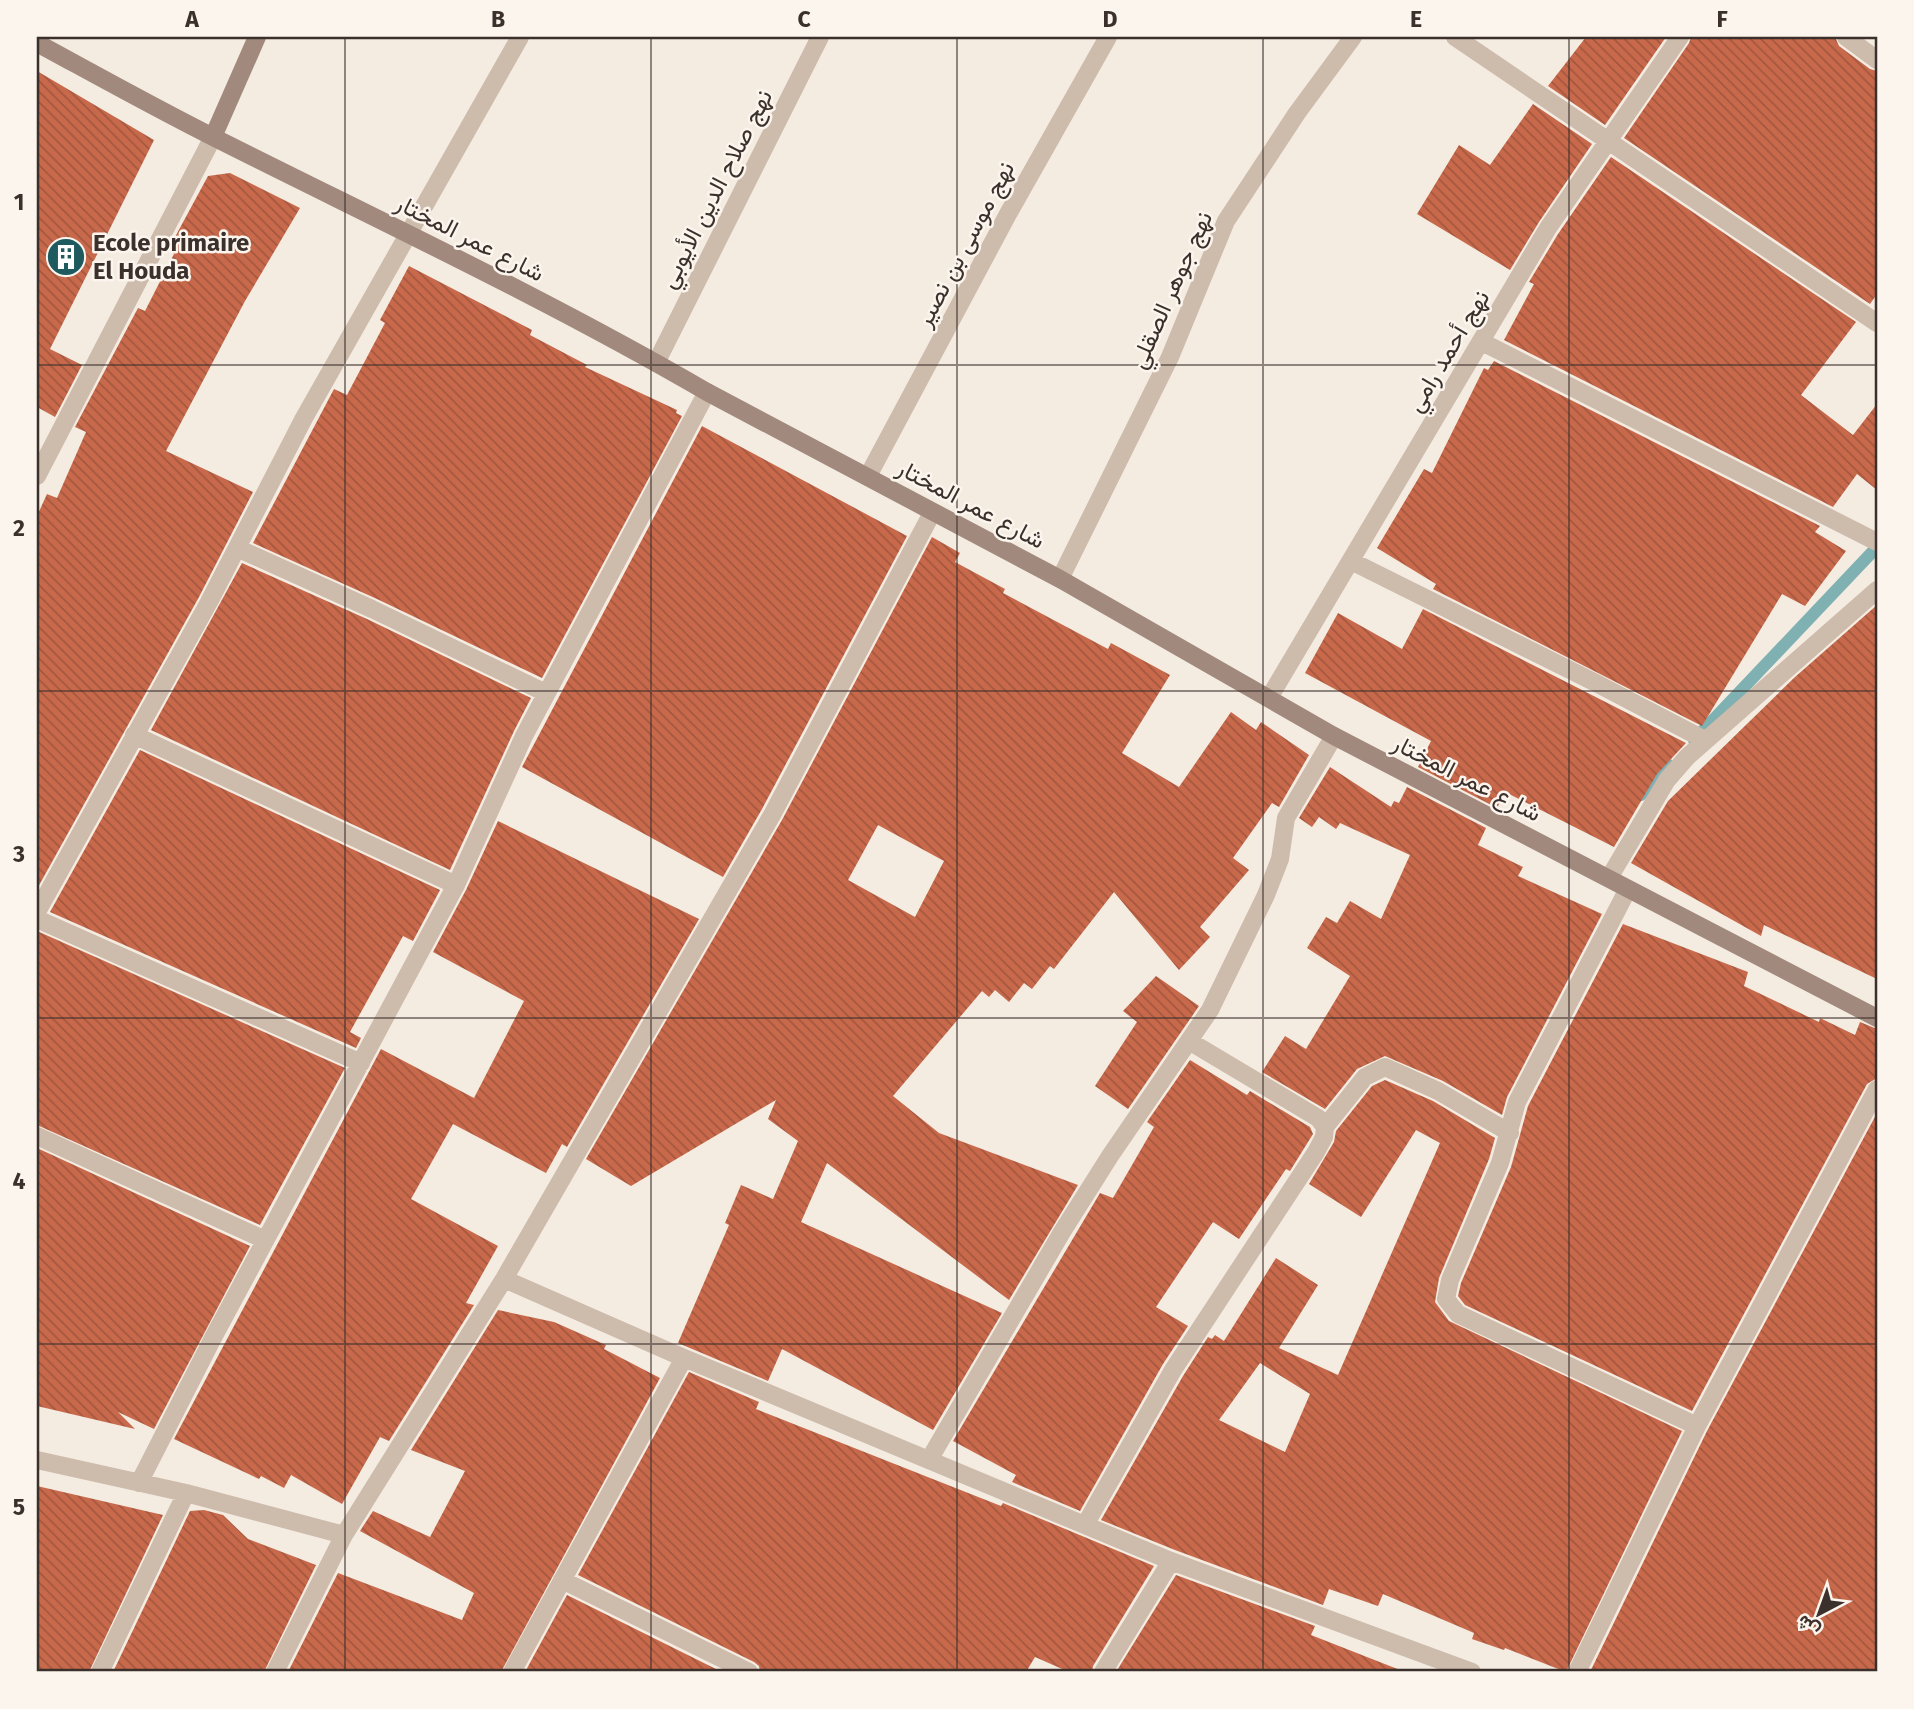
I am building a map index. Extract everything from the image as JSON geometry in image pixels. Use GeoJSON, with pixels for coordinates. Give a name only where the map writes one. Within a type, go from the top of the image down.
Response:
{"type":"FeatureCollection","features":[{"type":"Feature","properties":{"kind":"street"},"geometry":{"type":"LineString","coordinates":[[37,476],[214,138],[257,37]]}},
{"type":"Feature","properties":{"kind":"street"},"geometry":{"type":"LineString","coordinates":[[37,912],[237,548],[304,418],[520,37]]}},
{"type":"Feature","properties":{"kind":"street","name":"نهج صلاح الدين الأيوبي"},"geometry":{"type":"LineString","coordinates":[[656,363],[820,37]]}},
{"type":"Feature","properties":{"kind":"street","name":"نهج جوهر الصقلي"},"geometry":{"type":"LineString","coordinates":[[1060,579],[1170,357],[1226,221],[1297,113],[1353,37]]}},
{"type":"Feature","properties":{"kind":"street"},"geometry":{"type":"LineString","coordinates":[[1455,37],[1877,323]]}},
{"type":"Feature","properties":{"kind":"street","name":"نهج أحمد رامي"},"geometry":{"type":"LineString","coordinates":[[1269,698],[1548,228],[1680,37]]}},
{"type":"Feature","properties":{"kind":"street"},"geometry":{"type":"LineString","coordinates":[[1846,37],[1877,60]]}},
{"type":"Feature","properties":{"kind":"street","name":"نهج موسى بن نصير"},"geometry":{"type":"LineString","coordinates":[[869,477],[1102,41]]}},
{"type":"Feature","properties":{"kind":"street","name":"شارع عمر المختار"},"geometry":{"type":"LineString","coordinates":[[37,43],[214,138],[408,233],[656,363],[932,513],[1060,579],[1334,736],[1877,1018]]}},
{"type":"Feature","properties":{"kind":"street"},"geometry":{"type":"LineString","coordinates":[[1482,342],[1877,542]]}},
{"type":"Feature","properties":{"kind":"street"},"geometry":{"type":"LineString","coordinates":[[139,1483],[265,1240],[456,885],[524,736],[707,392]]}},
{"type":"Feature","properties":{"kind":"street"},"geometry":{"type":"LineString","coordinates":[[275,1672],[344,1535],[504,1279],[772,815],[932,513]]}},
{"type":"Feature","properties":{"kind":"street"},"geometry":{"type":"LineString","coordinates":[[237,548],[372,609],[546,693]]}},
{"type":"Feature","properties":{"kind":"street"},"geometry":{"type":"LineString","coordinates":[[1352,561],[1705,740]]}},
{"type":"Feature","properties":{"kind":"street"},"geometry":{"type":"LineString","coordinates":[[1609,878],[1667,780],[1705,740],[1877,590]]}},
{"type":"Feature","properties":{"kind":"street"},"geometry":{"type":"LineString","coordinates":[[134,736],[456,885]]}},
{"type":"Feature","properties":{"kind":"street"},"geometry":{"type":"LineString","coordinates":[[929,1460],[1062,1232],[1110,1156],[1210,1010],[1266,895],[1280,859],[1286,818],[1334,736]]}},
{"type":"Feature","properties":{"kind":"street"},"geometry":{"type":"LineString","coordinates":[[1628,889],[1517,1102],[1500,1163],[1450,1280],[1446,1299],[1458,1314],[1697,1426]]}},
{"type":"Feature","properties":{"kind":"street"},"geometry":{"type":"LineString","coordinates":[[37,919],[361,1063]]}},
{"type":"Feature","properties":{"kind":"street"},"geometry":{"type":"LineString","coordinates":[[1189,1041],[1318,1118],[1325,1128]]}},
{"type":"Feature","properties":{"kind":"street"},"geometry":{"type":"LineString","coordinates":[[1085,1525],[1173,1370],[1316,1152],[1324,1137],[1325,1128],[1365,1077],[1385,1067],[1438,1091],[1510,1133]]}},
{"type":"Feature","properties":{"kind":"street"},"geometry":{"type":"LineString","coordinates":[[1577,1672],[1697,1426],[1877,1088]]}},
{"type":"Feature","properties":{"kind":"street"},"geometry":{"type":"LineString","coordinates":[[37,1136],[265,1240]]}},
{"type":"Feature","properties":{"kind":"street"},"geometry":{"type":"LineString","coordinates":[[504,1279],[684,1358],[1171,1561],[1472,1672]]}},
{"type":"Feature","properties":{"kind":"street"},"geometry":{"type":"LineString","coordinates":[[512,1672],[684,1358]]}},
{"type":"Feature","properties":{"kind":"street"},"geometry":{"type":"LineString","coordinates":[[37,1460],[186,1493],[344,1535]]}},
{"type":"Feature","properties":{"kind":"street"},"geometry":{"type":"LineString","coordinates":[[100,1672],[186,1493]]}},
{"type":"Feature","properties":{"kind":"street"},"geometry":{"type":"LineString","coordinates":[[1104,1672],[1171,1561]]}},
{"type":"Feature","properties":{"kind":"street"},"geometry":{"type":"LineString","coordinates":[[562,1580],[749,1672]]}},
{"type":"Feature","properties":{"kind":"building"},"geometry":{"type":"Polygon","coordinates":[[[1586,37],[1666,37],[1605,125],[1548,86],[1586,37]]]}},
{"type":"Feature","properties":{"kind":"building"},"geometry":{"type":"Polygon","coordinates":[[[1691,37],[1835,37],[1839,46],[1870,69],[1877,71],[1877,294],[1870,304],[1624,138],[1691,37]]]}},
{"type":"Feature","properties":{"kind":"building","name":"Ecole primaire El Houda"},"geometry":{"type":"Polygon","coordinates":[[[37,71],[154,140],[50,349],[82,365],[55,417],[37,407],[37,71]]]}},
{"type":"Feature","properties":{"kind":"building"},"geometry":{"type":"Polygon","coordinates":[[[1533,104],[1592,144],[1510,270],[1417,214],[1459,145],[1490,165],[1533,104]]]}},
{"type":"Feature","properties":{"kind":"building"},"geometry":{"type":"Polygon","coordinates":[[[1611,157],[1856,322],[1801,395],[1853,435],[1877,404],[1877,490],[1857,474],[1833,507],[1504,340],[1534,284],[1529,282],[1611,157]]]}},
{"type":"Feature","properties":{"kind":"building"},"geometry":{"type":"Polygon","coordinates":[[[230,173],[300,208],[245,301],[166,451],[253,492],[199,597],[37,889],[37,516],[47,494],[57,498],[86,432],[75,427],[138,308],[145,311],[174,254],[168,250],[208,176],[230,173]]]}},
{"type":"Feature","properties":{"kind":"building"},"geometry":{"type":"Polygon","coordinates":[[[409,266],[532,330],[530,335],[587,365],[585,367],[677,410],[676,413],[682,416],[542,678],[253,543],[334,389],[347,395],[385,323],[380,320],[409,266]]]}},
{"type":"Feature","properties":{"kind":"building"},"geometry":{"type":"Polygon","coordinates":[[[1494,361],[1820,526],[1815,532],[1846,551],[1805,606],[1782,594],[1702,726],[1433,589],[1436,584],[1377,548],[1424,469],[1432,473],[1484,368],[1488,370],[1494,361]]]}},
{"type":"Feature","properties":{"kind":"building"},"geometry":{"type":"Polygon","coordinates":[[[702,426],[907,536],[723,877],[522,767],[702,426]]]}},
{"type":"Feature","properties":{"kind":"building"},"geometry":{"type":"Polygon","coordinates":[[[932,537],[960,553],[955,562],[1005,589],[1003,593],[1108,649],[1111,643],[1170,675],[1122,753],[1179,787],[1231,712],[1256,730],[1261,722],[1309,755],[1279,807],[1272,803],[1233,858],[1249,870],[1200,927],[1210,937],[1179,970],[1114,892],[1054,969],[1050,966],[1032,989],[1024,983],[1009,1002],[995,990],[989,997],[982,991],[893,1096],[939,1133],[1078,1185],[1009,1300],[827,1163],[801,1222],[1002,1313],[933,1430],[782,1349],[768,1381],[678,1343],[729,1225],[725,1223],[741,1185],[773,1199],[798,1141],[768,1119],[776,1100],[631,1186],[586,1159],[782,820],[932,537]],[[878,825],[848,880],[915,917],[944,861],[878,825]]]}},
{"type":"Feature","properties":{"kind":"building"},"geometry":{"type":"Polygon","coordinates":[[[242,563],[367,619],[531,698],[450,870],[151,730],[242,563]]]}},
{"type":"Feature","properties":{"kind":"building"},"geometry":{"type":"Polygon","coordinates":[[[1877,605],[1877,979],[1764,925],[1761,936],[1631,863],[1668,801],[1795,677],[1877,605]]]}},
{"type":"Feature","properties":{"kind":"building"},"geometry":{"type":"Polygon","coordinates":[[[1423,609],[1686,743],[1657,774],[1614,847],[1505,792],[1497,808],[1418,767],[1431,741],[1305,673],[1338,613],[1402,649],[1423,609]]]}},
{"type":"Feature","properties":{"kind":"building"},"geometry":{"type":"Polygon","coordinates":[[[140,750],[440,890],[413,941],[403,936],[350,1032],[361,1038],[356,1048],[50,912],[140,750]]]}},
{"type":"Feature","properties":{"kind":"building"},"geometry":{"type":"Polygon","coordinates":[[[1330,767],[1391,807],[1394,801],[1399,803],[1407,787],[1486,828],[1478,845],[1523,867],[1518,876],[1602,914],[1507,1097],[1502,1115],[1443,1081],[1385,1056],[1357,1069],[1325,1109],[1262,1072],[1285,1036],[1306,1049],[1350,976],[1307,948],[1326,917],[1337,923],[1350,901],[1381,919],[1410,855],[1340,823],[1336,829],[1319,817],[1312,827],[1299,818],[1330,767]]]}},
{"type":"Feature","properties":{"kind":"building"},"geometry":{"type":"Polygon","coordinates":[[[498,821],[699,919],[567,1147],[562,1144],[546,1173],[453,1124],[411,1199],[498,1246],[466,1303],[474,1305],[389,1441],[380,1437],[342,1504],[291,1475],[284,1488],[174,1439],[381,1049],[474,1098],[524,1001],[433,952],[498,821]]]}},
{"type":"Feature","properties":{"kind":"building"},"geometry":{"type":"Polygon","coordinates":[[[1623,924],[1748,972],[1744,986],[1819,1022],[1820,1018],[1855,1035],[1860,1022],[1877,1029],[1877,1078],[1867,1084],[1692,1411],[1465,1305],[1458,1296],[1461,1283],[1511,1167],[1528,1106],[1623,924]]]}},
{"type":"Feature","properties":{"kind":"building"},"geometry":{"type":"Polygon","coordinates":[[[37,931],[345,1068],[260,1225],[37,1125],[37,931]]]}},
{"type":"Feature","properties":{"kind":"building"},"geometry":{"type":"Polygon","coordinates":[[[1156,976],[1199,1006],[1128,1109],[1095,1086],[1137,1022],[1123,1011],[1156,976]]]}},
{"type":"Feature","properties":{"kind":"building"},"geometry":{"type":"Polygon","coordinates":[[[1190,1060],[1247,1095],[1250,1091],[1310,1127],[1313,1134],[1290,1171],[1286,1169],[1239,1239],[1213,1222],[1156,1307],[1188,1326],[1163,1364],[1080,1511],[1012,1482],[1016,1475],[953,1441],[1100,1193],[1113,1198],[1154,1127],[1147,1122],[1190,1060]]]}},
{"type":"Feature","properties":{"kind":"building"},"geometry":{"type":"Polygon","coordinates":[[[1385,1080],[1433,1101],[1495,1138],[1489,1159],[1439,1278],[1435,1302],[1449,1321],[1682,1431],[1566,1672],[1505,1648],[1504,1650],[1472,1639],[1474,1633],[1383,1594],[1378,1606],[1329,1589],[1323,1605],[1101,1520],[1208,1337],[1212,1339],[1215,1335],[1224,1341],[1276,1258],[1318,1285],[1279,1348],[1338,1375],[1440,1143],[1416,1130],[1361,1217],[1309,1184],[1334,1142],[1336,1131],[1372,1086],[1385,1080]],[[1260,1363],[1219,1420],[1285,1452],[1310,1394],[1260,1363]]]}},
{"type":"Feature","properties":{"kind":"building"},"geometry":{"type":"Polygon","coordinates":[[[1877,1113],[1877,1672],[1590,1672],[1707,1431],[1877,1113]]]}},
{"type":"Feature","properties":{"kind":"building"},"geometry":{"type":"Polygon","coordinates":[[[37,1148],[250,1246],[154,1429],[118,1412],[135,1429],[37,1406],[37,1148]]]}},
{"type":"Feature","properties":{"kind":"building"},"geometry":{"type":"Polygon","coordinates":[[[498,1310],[554,1322],[606,1345],[604,1349],[660,1378],[501,1672],[288,1672],[338,1573],[462,1620],[474,1593],[360,1531],[373,1511],[430,1537],[465,1471],[411,1450],[498,1310]]]}},
{"type":"Feature","properties":{"kind":"building"},"geometry":{"type":"Polygon","coordinates":[[[689,1372],[759,1402],[756,1409],[1001,1506],[1003,1503],[1154,1566],[1093,1666],[1092,1672],[1069,1672],[1035,1657],[1026,1672],[760,1672],[759,1666],[754,1662],[578,1575],[689,1372]]]}},
{"type":"Feature","properties":{"kind":"building"},"geometry":{"type":"Polygon","coordinates":[[[37,1486],[163,1515],[89,1672],[37,1672],[37,1486]]]}},
{"type":"Feature","properties":{"kind":"building"},"geometry":{"type":"Polygon","coordinates":[[[204,1510],[223,1515],[248,1539],[316,1565],[264,1672],[113,1672],[190,1511],[204,1510]]]}},
{"type":"Feature","properties":{"kind":"building"},"geometry":{"type":"Polygon","coordinates":[[[1176,1575],[1315,1626],[1311,1635],[1400,1672],[1116,1672],[1176,1575]]]}},
{"type":"Feature","properties":{"kind":"building"},"geometry":{"type":"Polygon","coordinates":[[[567,1595],[718,1670],[717,1672],[525,1672],[567,1595]]]}},
{"type":"Feature","properties":{"kind":"waterway"},"geometry":{"type":"LineString","coordinates":[[1694,740],[1877,547]]}},
{"type":"Feature","properties":{"kind":"waterway"},"geometry":{"type":"LineString","coordinates":[[1641,795],[1669,765]]}},
{"type":"Feature","properties":{"kind":"place","name":"Ecole primaire El Houda"},"geometry":{"type":"Point","coordinates":[66,257]}}]}
